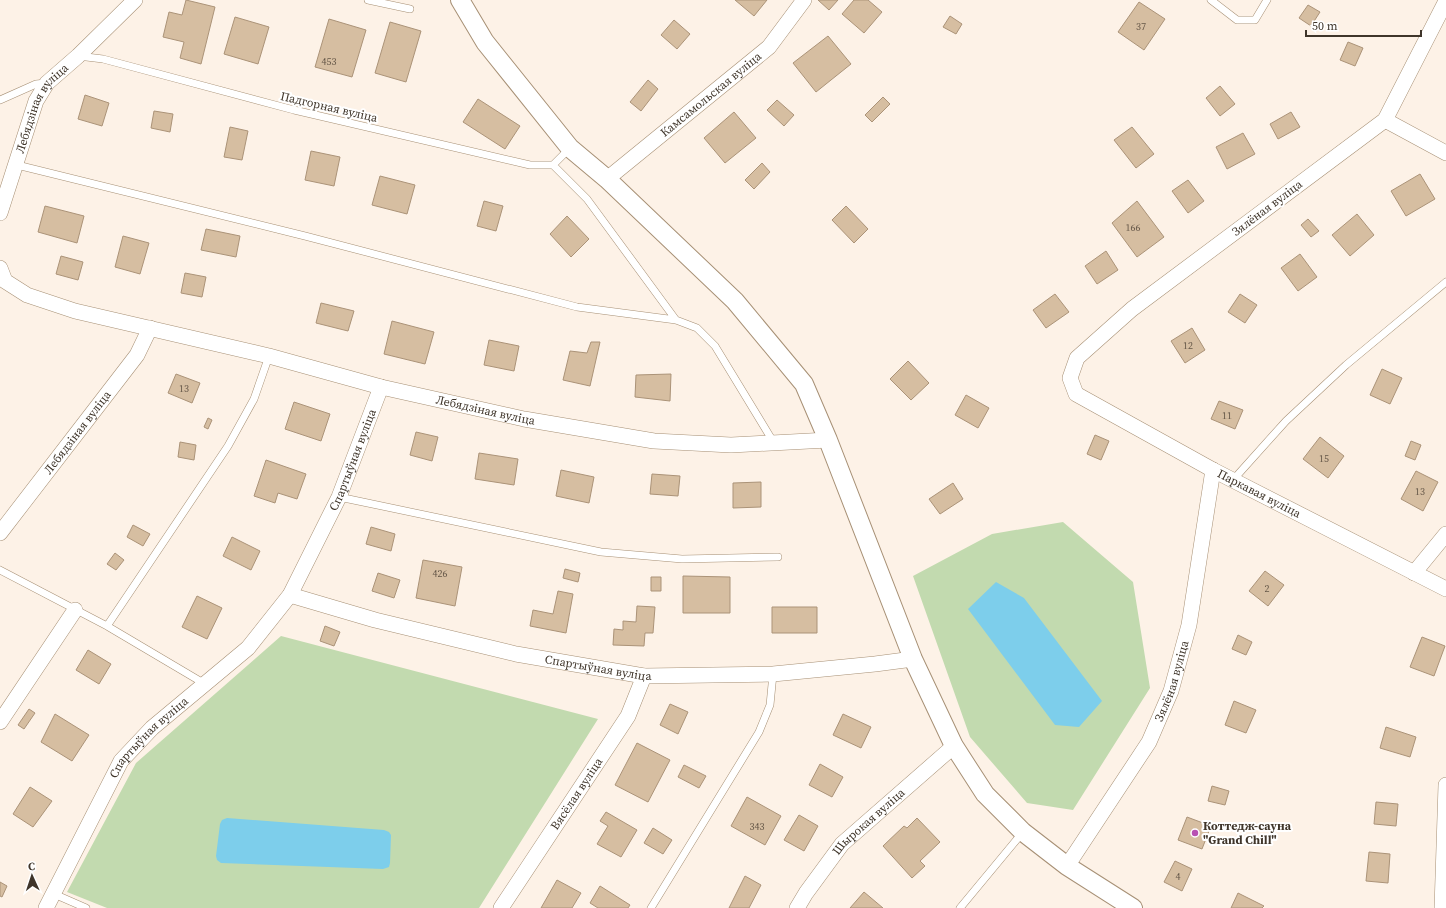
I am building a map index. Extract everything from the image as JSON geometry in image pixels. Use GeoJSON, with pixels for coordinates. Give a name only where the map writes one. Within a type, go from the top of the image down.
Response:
{"type":"FeatureCollection","features":[{"type":"Feature","properties":{"kind":"street","name":"Лебядзіная вуліца"},"geometry":{"type":"LineString","coordinates":[[0,213],[36,101],[47,83],[78,56],[135,0]]}},
{"type":"Feature","properties":{"kind":"street"},"geometry":{"type":"LineString","coordinates":[[460,0],[485,42],[570,148],[607,179],[735,301],[804,384],[828,440],[913,659],[954,746],[985,794],[1023,832],[1067,866],[1124,906]]}},
{"type":"Feature","properties":{"kind":"street","name":"Камсамольская вуліца"},"geometry":{"type":"LineString","coordinates":[[607,179],[769,47],[804,0]]}},
{"type":"Feature","properties":{"kind":"street","name":"Зялёная вуліца"},"geometry":{"type":"LineString","coordinates":[[1076,394],[1070,378],[1077,358],[1132,309],[1385,120],[1446,1]]}},
{"type":"Feature","properties":{"kind":"street"},"geometry":{"type":"LineString","coordinates":[[1385,120],[1446,152]]}},
{"type":"Feature","properties":{"kind":"street","name":"Лебядзіная вуліца"},"geometry":{"type":"LineString","coordinates":[[0,268],[4,282],[27,295],[75,311],[269,356],[381,387],[524,420],[654,441],[731,445],[828,440]]}},
{"type":"Feature","properties":{"kind":"street","name":"Лебядзіная вуліца"},"geometry":{"type":"LineString","coordinates":[[0,533],[137,355],[150,328]]}},
{"type":"Feature","properties":{"kind":"street","name":"Спартыўная вуліца"},"geometry":{"type":"LineString","coordinates":[[46,908],[121,761],[152,728],[248,648],[290,595],[339,497],[381,387]]}},
{"type":"Feature","properties":{"kind":"street","name":"Паркавая вуліца"},"geometry":{"type":"LineString","coordinates":[[1076,394],[1213,470],[1446,589]]}},
{"type":"Feature","properties":{"kind":"street","name":"Зялёная вуліца"},"geometry":{"type":"LineString","coordinates":[[1067,866],[1149,742],[1171,691],[1189,626],[1213,470]]}},
{"type":"Feature","properties":{"kind":"street"},"geometry":{"type":"LineString","coordinates":[[1414,572],[1446,534]]}},
{"type":"Feature","properties":{"kind":"street","name":"Спартыўная вуліца"},"geometry":{"type":"LineString","coordinates":[[290,595],[375,620],[516,654],[644,676],[774,674],[913,659]]}},
{"type":"Feature","properties":{"kind":"street"},"geometry":{"type":"LineString","coordinates":[[0,722],[75,610]]}},
{"type":"Feature","properties":{"kind":"street","name":"Вясёлая вуліца"},"geometry":{"type":"LineString","coordinates":[[501,908],[628,716],[644,676]]}},
{"type":"Feature","properties":{"kind":"street","name":"Шырокая вуліца"},"geometry":{"type":"LineString","coordinates":[[797,908],[806,893],[842,844],[954,746]]}},
{"type":"Feature","properties":{"kind":"street"},"geometry":{"type":"LineString","coordinates":[[1442,908],[1446,785]]}},
{"type":"Feature","properties":{"kind":"lane"},"geometry":{"type":"LineString","coordinates":[[368,0],[410,9]]}},
{"type":"Feature","properties":{"kind":"lane"},"geometry":{"type":"LineString","coordinates":[[1212,0],[1238,20],[1255,20],[1267,0]]}},
{"type":"Feature","properties":{"kind":"lane","name":"Падгорная вуліца"},"geometry":{"type":"LineString","coordinates":[[78,56],[103,59],[294,110],[530,165],[553,165]]}},
{"type":"Feature","properties":{"kind":"lane"},"geometry":{"type":"LineString","coordinates":[[0,100],[36,84],[47,83]]}},
{"type":"Feature","properties":{"kind":"lane"},"geometry":{"type":"LineString","coordinates":[[570,148],[553,165],[587,199],[676,320]]}},
{"type":"Feature","properties":{"kind":"lane"},"geometry":{"type":"LineString","coordinates":[[16,165],[305,236],[577,307],[676,320],[697,328],[715,346],[774,443]]}},
{"type":"Feature","properties":{"kind":"lane"},"geometry":{"type":"LineString","coordinates":[[1233,480],[1291,416],[1346,365],[1446,282]]}},
{"type":"Feature","properties":{"kind":"lane"},"geometry":{"type":"LineString","coordinates":[[106,626],[228,446],[254,399],[269,356]]}},
{"type":"Feature","properties":{"kind":"lane"},"geometry":{"type":"LineString","coordinates":[[339,497],[601,552],[682,559],[778,557]]}},
{"type":"Feature","properties":{"kind":"lane"},"geometry":{"type":"LineString","coordinates":[[0,570],[106,626],[204,684]]}},
{"type":"Feature","properties":{"kind":"lane"},"geometry":{"type":"LineString","coordinates":[[651,908],[759,732],[770,706],[774,674]]}},
{"type":"Feature","properties":{"kind":"lane"},"geometry":{"type":"LineString","coordinates":[[960,908],[1023,832]]}},
{"type":"Feature","properties":{"kind":"lane"},"geometry":{"type":"LineString","coordinates":[[54,894],[86,908]]}},
{"type":"Feature","properties":{"kind":"green space"},"geometry":{"type":"Polygon","coordinates":[[[1063,522],[1133,582],[1150,688],[1073,810],[1027,803],[970,737],[913,576],[992,534],[1063,522]]]}},
{"type":"Feature","properties":{"kind":"green space"},"geometry":{"type":"Polygon","coordinates":[[[281,636],[598,719],[479,908],[107,908],[67,892],[136,763],[281,636]]]}},
{"type":"Feature","properties":{"kind":"water"},"geometry":{"type":"Polygon","coordinates":[[[996,582],[1024,598],[1102,701],[1079,727],[1055,725],[968,609],[996,582]]]}},
{"type":"Feature","properties":{"kind":"water"},"geometry":{"type":"Polygon","coordinates":[[[227,818],[384,830],[389,832],[391,835],[389,867],[383,869],[221,863],[217,860],[216,856],[220,824],[222,820],[227,818]]]}},
{"type":"Feature","properties":{"kind":"building"},"geometry":{"type":"Polygon","coordinates":[[[186,0],[215,7],[201,64],[180,58],[184,42],[163,37],[169,12],[182,15],[186,0]]]}},
{"type":"Feature","properties":{"kind":"building"},"geometry":{"type":"Polygon","coordinates":[[[735,0],[767,0],[754,16],[735,0]]]}},
{"type":"Feature","properties":{"kind":"building"},"geometry":{"type":"Polygon","coordinates":[[[818,0],[838,0],[829,10],[818,0]]]}},
{"type":"Feature","properties":{"kind":"building"},"geometry":{"type":"Polygon","coordinates":[[[854,0],[868,0],[882,12],[864,33],[842,14],[854,0]]]}},
{"type":"Feature","properties":{"kind":"building"},"geometry":{"type":"Polygon","coordinates":[[[1139,2],[1165,19],[1144,50],[1118,32],[1139,2]]]}},
{"type":"Feature","properties":{"kind":"building"},"geometry":{"type":"Polygon","coordinates":[[[1308,5],[1320,12],[1311,26],[1299,18],[1308,5]]]}},
{"type":"Feature","properties":{"kind":"building"},"geometry":{"type":"Polygon","coordinates":[[[950,16],[962,24],[956,34],[943,27],[950,16]]]}},
{"type":"Feature","properties":{"kind":"building"},"geometry":{"type":"Polygon","coordinates":[[[235,17],[269,27],[258,64],[224,54],[235,17]]]}},
{"type":"Feature","properties":{"kind":"building"},"geometry":{"type":"Polygon","coordinates":[[[329,19],[366,30],[352,77],[315,67],[329,19]]]}},
{"type":"Feature","properties":{"kind":"building"},"geometry":{"type":"Polygon","coordinates":[[[674,20],[690,34],[677,49],[661,35],[674,20]]]}},
{"type":"Feature","properties":{"kind":"building"},"geometry":{"type":"Polygon","coordinates":[[[390,22],[421,31],[406,82],[375,73],[390,22]]]}},
{"type":"Feature","properties":{"kind":"building"},"geometry":{"type":"Polygon","coordinates":[[[828,36],[851,64],[816,92],[793,63],[828,36]]]}},
{"type":"Feature","properties":{"kind":"building"},"geometry":{"type":"Polygon","coordinates":[[[1348,42],[1363,48],[1355,66],[1340,60],[1348,42]]]}},
{"type":"Feature","properties":{"kind":"building"},"geometry":{"type":"Polygon","coordinates":[[[648,80],[658,89],[641,111],[630,102],[648,80]]]}},
{"type":"Feature","properties":{"kind":"building"},"geometry":{"type":"Polygon","coordinates":[[[1220,86],[1235,104],[1220,116],[1206,98],[1220,86]]]}},
{"type":"Feature","properties":{"kind":"building"},"geometry":{"type":"Polygon","coordinates":[[[85,95],[109,103],[102,126],[78,119],[85,95]]]}},
{"type":"Feature","properties":{"kind":"building"},"geometry":{"type":"Polygon","coordinates":[[[883,97],[890,104],[872,122],[865,115],[883,97]]]}},
{"type":"Feature","properties":{"kind":"building"},"geometry":{"type":"Polygon","coordinates":[[[478,99],[520,126],[505,149],[463,122],[478,99]]]}},
{"type":"Feature","properties":{"kind":"building"},"geometry":{"type":"Polygon","coordinates":[[[777,100],[794,115],[784,126],[767,110],[777,100]]]}},
{"type":"Feature","properties":{"kind":"building"},"geometry":{"type":"Polygon","coordinates":[[[154,111],[173,114],[170,132],[151,128],[154,111]]]}},
{"type":"Feature","properties":{"kind":"building"},"geometry":{"type":"Polygon","coordinates":[[[734,112],[756,138],[725,163],[704,138],[734,112]]]}},
{"type":"Feature","properties":{"kind":"building"},"geometry":{"type":"Polygon","coordinates":[[[1291,112],[1300,127],[1278,139],[1270,124],[1291,112]]]}},
{"type":"Feature","properties":{"kind":"building"},"geometry":{"type":"Polygon","coordinates":[[[230,127],[248,131],[242,160],[224,157],[230,127]]]}},
{"type":"Feature","properties":{"kind":"building"},"geometry":{"type":"Polygon","coordinates":[[[1132,127],[1154,154],[1136,168],[1114,140],[1132,127]]]}},
{"type":"Feature","properties":{"kind":"building"},"geometry":{"type":"Polygon","coordinates":[[[1243,133],[1255,154],[1227,169],[1216,147],[1243,133]]]}},
{"type":"Feature","properties":{"kind":"building"},"geometry":{"type":"Polygon","coordinates":[[[311,151],[340,157],[334,186],[305,180],[311,151]]]}},
{"type":"Feature","properties":{"kind":"building"},"geometry":{"type":"Polygon","coordinates":[[[762,163],[770,172],[754,189],[745,180],[762,163]]]}},
{"type":"Feature","properties":{"kind":"building"},"geometry":{"type":"Polygon","coordinates":[[[1420,174],[1435,199],[1406,216],[1391,191],[1420,174]]]}},
{"type":"Feature","properties":{"kind":"building"},"geometry":{"type":"Polygon","coordinates":[[[380,176],[415,185],[407,214],[372,205],[380,176]]]}},
{"type":"Feature","properties":{"kind":"building"},"geometry":{"type":"Polygon","coordinates":[[[1188,180],[1204,201],[1188,213],[1172,191],[1188,180]]]}},
{"type":"Feature","properties":{"kind":"building"},"geometry":{"type":"Polygon","coordinates":[[[484,201],[503,206],[496,231],[477,226],[484,201]]]}},
{"type":"Feature","properties":{"kind":"building"},"geometry":{"type":"Polygon","coordinates":[[[1137,201],[1164,237],[1137,257],[1112,223],[1137,201]]]}},
{"type":"Feature","properties":{"kind":"building"},"geometry":{"type":"Polygon","coordinates":[[[45,206],[84,216],[77,243],[38,232],[45,206]]]}},
{"type":"Feature","properties":{"kind":"building"},"geometry":{"type":"Polygon","coordinates":[[[846,206],[868,229],[854,243],[832,220],[846,206]]]}},
{"type":"Feature","properties":{"kind":"building"},"geometry":{"type":"Polygon","coordinates":[[[1357,214],[1374,235],[1350,256],[1332,235],[1357,214]]]}},
{"type":"Feature","properties":{"kind":"building"},"geometry":{"type":"Polygon","coordinates":[[[567,216],[589,239],[571,257],[550,234],[567,216]]]}},
{"type":"Feature","properties":{"kind":"building"},"geometry":{"type":"Polygon","coordinates":[[[1308,219],[1319,231],[1311,237],[1301,225],[1308,219]]]}},
{"type":"Feature","properties":{"kind":"building"},"geometry":{"type":"Polygon","coordinates":[[[206,229],[240,236],[236,257],[201,250],[206,229]]]}},
{"type":"Feature","properties":{"kind":"building"},"geometry":{"type":"Polygon","coordinates":[[[123,236],[149,243],[140,274],[115,267],[123,236]]]}},
{"type":"Feature","properties":{"kind":"building"},"geometry":{"type":"Polygon","coordinates":[[[1106,251],[1118,270],[1097,284],[1085,266],[1106,251]]]}},
{"type":"Feature","properties":{"kind":"building"},"geometry":{"type":"Polygon","coordinates":[[[1300,254],[1317,277],[1298,291],[1281,268],[1300,254]]]}},
{"type":"Feature","properties":{"kind":"building"},"geometry":{"type":"Polygon","coordinates":[[[61,256],[83,262],[78,280],[56,274],[61,256]]]}},
{"type":"Feature","properties":{"kind":"building"},"geometry":{"type":"Polygon","coordinates":[[[185,273],[206,277],[202,297],[181,293],[185,273]]]}},
{"type":"Feature","properties":{"kind":"building"},"geometry":{"type":"Polygon","coordinates":[[[1055,294],[1069,312],[1046,328],[1033,310],[1055,294]]]}},
{"type":"Feature","properties":{"kind":"building"},"geometry":{"type":"Polygon","coordinates":[[[1240,294],[1257,305],[1245,323],[1228,312],[1240,294]]]}},
{"type":"Feature","properties":{"kind":"building"},"geometry":{"type":"Polygon","coordinates":[[[321,303],[354,311],[348,331],[316,323],[321,303]]]}},
{"type":"Feature","properties":{"kind":"building"},"geometry":{"type":"Polygon","coordinates":[[[392,321],[434,332],[425,364],[384,354],[392,321]]]}},
{"type":"Feature","properties":{"kind":"building"},"geometry":{"type":"Polygon","coordinates":[[[1192,328],[1205,350],[1185,363],[1171,341],[1192,328]]]}},
{"type":"Feature","properties":{"kind":"building"},"geometry":{"type":"Polygon","coordinates":[[[489,340],[519,346],[514,371],[484,365],[489,340]]]}},
{"type":"Feature","properties":{"kind":"building"},"geometry":{"type":"Polygon","coordinates":[[[591,342],[600,342],[590,386],[563,380],[570,351],[587,353],[591,342]]]}},
{"type":"Feature","properties":{"kind":"building"},"geometry":{"type":"Polygon","coordinates":[[[908,361],[929,383],[911,400],[890,379],[908,361]]]}},
{"type":"Feature","properties":{"kind":"building"},"geometry":{"type":"Polygon","coordinates":[[[1382,369],[1402,378],[1390,404],[1370,395],[1382,369]]]}},
{"type":"Feature","properties":{"kind":"building"},"geometry":{"type":"Polygon","coordinates":[[[176,374],[200,383],[192,403],[168,393],[176,374]]]}},
{"type":"Feature","properties":{"kind":"building"},"geometry":{"type":"Polygon","coordinates":[[[671,374],[670,401],[635,397],[636,375],[671,374]]]}},
{"type":"Feature","properties":{"kind":"building"},"geometry":{"type":"Polygon","coordinates":[[[966,395],[989,408],[978,428],[955,415],[966,395]]]}},
{"type":"Feature","properties":{"kind":"building"},"geometry":{"type":"Polygon","coordinates":[[[1219,401],[1243,410],[1235,429],[1211,419],[1219,401]]]}},
{"type":"Feature","properties":{"kind":"building"},"geometry":{"type":"Polygon","coordinates":[[[294,402],[330,414],[321,441],[285,429],[294,402]]]}},
{"type":"Feature","properties":{"kind":"building"},"geometry":{"type":"Polygon","coordinates":[[[208,418],[212,420],[208,429],[204,427],[208,418]]]}},
{"type":"Feature","properties":{"kind":"building"},"geometry":{"type":"Polygon","coordinates":[[[416,432],[438,437],[432,461],[410,455],[416,432]]]}},
{"type":"Feature","properties":{"kind":"building"},"geometry":{"type":"Polygon","coordinates":[[[1095,435],[1109,441],[1101,460],[1087,454],[1095,435]]]}},
{"type":"Feature","properties":{"kind":"building"},"geometry":{"type":"Polygon","coordinates":[[[1320,437],[1344,456],[1328,478],[1303,459],[1320,437]]]}},
{"type":"Feature","properties":{"kind":"building"},"geometry":{"type":"Polygon","coordinates":[[[1411,441],[1421,445],[1415,460],[1405,456],[1411,441]]]}},
{"type":"Feature","properties":{"kind":"building"},"geometry":{"type":"Polygon","coordinates":[[[180,442],[196,445],[194,460],[178,457],[180,442]]]}},
{"type":"Feature","properties":{"kind":"building"},"geometry":{"type":"Polygon","coordinates":[[[479,453],[518,459],[514,485],[475,479],[479,453]]]}},
{"type":"Feature","properties":{"kind":"building"},"geometry":{"type":"Polygon","coordinates":[[[266,460],[306,474],[297,499],[278,493],[275,503],[254,496],[266,460]]]}},
{"type":"Feature","properties":{"kind":"building"},"geometry":{"type":"Polygon","coordinates":[[[561,470],[594,477],[589,503],[556,496],[561,470]]]}},
{"type":"Feature","properties":{"kind":"building"},"geometry":{"type":"Polygon","coordinates":[[[1416,471],[1438,482],[1423,511],[1401,499],[1416,471]]]}},
{"type":"Feature","properties":{"kind":"building"},"geometry":{"type":"Polygon","coordinates":[[[652,474],[680,476],[678,496],[650,494],[652,474]]]}},
{"type":"Feature","properties":{"kind":"building"},"geometry":{"type":"Polygon","coordinates":[[[761,482],[761,507],[733,508],[733,483],[761,482]]]}},
{"type":"Feature","properties":{"kind":"building"},"geometry":{"type":"Polygon","coordinates":[[[953,483],[963,499],[940,514],[929,499],[953,483]]]}},
{"type":"Feature","properties":{"kind":"building"},"geometry":{"type":"Polygon","coordinates":[[[133,525],[150,534],[143,546],[127,537],[133,525]]]}},
{"type":"Feature","properties":{"kind":"building"},"geometry":{"type":"Polygon","coordinates":[[[371,527],[395,534],[391,551],[366,544],[371,527]]]}},
{"type":"Feature","properties":{"kind":"building"},"geometry":{"type":"Polygon","coordinates":[[[232,537],[260,551],[251,570],[223,556],[232,537]]]}},
{"type":"Feature","properties":{"kind":"building"},"geometry":{"type":"Polygon","coordinates":[[[115,553],[124,560],[116,570],[107,564],[115,553]]]}},
{"type":"Feature","properties":{"kind":"building"},"geometry":{"type":"Polygon","coordinates":[[[423,560],[462,567],[455,606],[416,598],[423,560]]]}},
{"type":"Feature","properties":{"kind":"building"},"geometry":{"type":"Polygon","coordinates":[[[565,569],[580,573],[578,582],[563,578],[565,569]]]}},
{"type":"Feature","properties":{"kind":"building"},"geometry":{"type":"Polygon","coordinates":[[[1265,571],[1284,585],[1268,606],[1249,591],[1265,571]]]}},
{"type":"Feature","properties":{"kind":"building"},"geometry":{"type":"Polygon","coordinates":[[[378,573],[400,580],[394,598],[372,591],[378,573]]]}},
{"type":"Feature","properties":{"kind":"building"},"geometry":{"type":"Polygon","coordinates":[[[683,576],[730,577],[730,613],[683,613],[683,576]]]}},
{"type":"Feature","properties":{"kind":"building"},"geometry":{"type":"Polygon","coordinates":[[[651,577],[661,577],[661,591],[651,591],[651,577]]]}},
{"type":"Feature","properties":{"kind":"building"},"geometry":{"type":"Polygon","coordinates":[[[558,591],[573,594],[566,633],[530,626],[533,610],[553,614],[558,591]]]}},
{"type":"Feature","properties":{"kind":"building"},"geometry":{"type":"Polygon","coordinates":[[[197,596],[222,608],[207,639],[182,627],[197,596]]]}},
{"type":"Feature","properties":{"kind":"building"},"geometry":{"type":"Polygon","coordinates":[[[637,606],[655,607],[653,633],[645,633],[644,646],[613,645],[614,629],[623,630],[623,621],[636,622],[637,606]]]}},
{"type":"Feature","properties":{"kind":"building"},"geometry":{"type":"Polygon","coordinates":[[[772,607],[817,607],[817,633],[772,633],[772,607]]]}},
{"type":"Feature","properties":{"kind":"building"},"geometry":{"type":"Polygon","coordinates":[[[325,626],[340,632],[334,646],[320,641],[325,626]]]}},
{"type":"Feature","properties":{"kind":"building"},"geometry":{"type":"Polygon","coordinates":[[[1238,635],[1252,642],[1246,655],[1232,649],[1238,635]]]}},
{"type":"Feature","properties":{"kind":"building"},"geometry":{"type":"Polygon","coordinates":[[[1422,637],[1445,646],[1434,676],[1410,667],[1422,637]]]}},
{"type":"Feature","properties":{"kind":"building"},"geometry":{"type":"Polygon","coordinates":[[[88,650],[111,664],[99,684],[76,670],[88,650]]]}},
{"type":"Feature","properties":{"kind":"building"},"geometry":{"type":"Polygon","coordinates":[[[1234,701],[1256,710],[1246,733],[1225,725],[1234,701]]]}},
{"type":"Feature","properties":{"kind":"building"},"geometry":{"type":"Polygon","coordinates":[[[670,704],[688,712],[678,734],[660,725],[670,704]]]}},
{"type":"Feature","properties":{"kind":"building"},"geometry":{"type":"Polygon","coordinates":[[[29,709],[35,713],[24,729],[18,725],[29,709]]]}},
{"type":"Feature","properties":{"kind":"building"},"geometry":{"type":"Polygon","coordinates":[[[55,714],[89,735],[72,761],[41,742],[55,714]]]}},
{"type":"Feature","properties":{"kind":"building"},"geometry":{"type":"Polygon","coordinates":[[[843,714],[871,727],[861,748],[833,735],[843,714]]]}},
{"type":"Feature","properties":{"kind":"building"},"geometry":{"type":"Polygon","coordinates":[[[1386,727],[1416,737],[1410,757],[1380,748],[1386,727]]]}},
{"type":"Feature","properties":{"kind":"building"},"geometry":{"type":"Polygon","coordinates":[[[637,743],[670,760],[648,802],[615,785],[637,743]]]}},
{"type":"Feature","properties":{"kind":"building"},"geometry":{"type":"Polygon","coordinates":[[[820,764],[843,777],[832,797],[809,785],[820,764]]]}},
{"type":"Feature","properties":{"kind":"building"},"geometry":{"type":"Polygon","coordinates":[[[684,765],[706,776],[699,788],[678,777],[684,765]]]}},
{"type":"Feature","properties":{"kind":"building"},"geometry":{"type":"Polygon","coordinates":[[[1212,786],[1229,791],[1225,805],[1208,801],[1212,786]]]}},
{"type":"Feature","properties":{"kind":"building"},"geometry":{"type":"Polygon","coordinates":[[[30,787],[52,801],[33,827],[13,814],[30,787]]]}},
{"type":"Feature","properties":{"kind":"building"},"geometry":{"type":"Polygon","coordinates":[[[747,797],[781,816],[765,845],[731,826],[747,797]]]}},
{"type":"Feature","properties":{"kind":"building"},"geometry":{"type":"Polygon","coordinates":[[[1376,802],[1398,804],[1396,826],[1374,824],[1376,802]]]}},
{"type":"Feature","properties":{"kind":"building"},"geometry":{"type":"Polygon","coordinates":[[[606,812],[637,830],[621,857],[597,844],[608,826],[600,821],[606,812]]]}},
{"type":"Feature","properties":{"kind":"building"},"geometry":{"type":"Polygon","coordinates":[[[799,815],[818,826],[804,851],[784,840],[799,815]]]}},
{"type":"Feature","properties":{"kind":"building","name":"Коттедж-сауна \"Grand Chill\""},"geometry":{"type":"Polygon","coordinates":[[[1187,817],[1211,826],[1202,849],[1178,840],[1187,817]]]}},
{"type":"Feature","properties":{"kind":"building"},"geometry":{"type":"Polygon","coordinates":[[[917,818],[940,842],[920,861],[925,866],[912,878],[883,846],[904,826],[907,828],[917,818]]]}},
{"type":"Feature","properties":{"kind":"building"},"geometry":{"type":"Polygon","coordinates":[[[653,828],[672,840],[663,854],[644,843],[653,828]]]}},
{"type":"Feature","properties":{"kind":"building"},"geometry":{"type":"Polygon","coordinates":[[[1369,852],[1390,854],[1388,883],[1366,881],[1369,852]]]}},
{"type":"Feature","properties":{"kind":"building"},"geometry":{"type":"Polygon","coordinates":[[[1175,861],[1192,869],[1182,891],[1164,882],[1175,861]]]}},
{"type":"Feature","properties":{"kind":"building"},"geometry":{"type":"Polygon","coordinates":[[[745,876],[761,885],[749,908],[729,908],[745,876]]]}},
{"type":"Feature","properties":{"kind":"building"},"geometry":{"type":"Polygon","coordinates":[[[557,880],[581,893],[572,908],[541,908],[557,880]]]}},
{"type":"Feature","properties":{"kind":"building"},"geometry":{"type":"Polygon","coordinates":[[[0,882],[7,886],[2,897],[0,896],[0,882]]]}},
{"type":"Feature","properties":{"kind":"building"},"geometry":{"type":"Polygon","coordinates":[[[600,886],[630,905],[628,908],[598,908],[590,903],[600,886]]]}},
{"type":"Feature","properties":{"kind":"building"},"geometry":{"type":"Polygon","coordinates":[[[864,892],[883,908],[850,908],[864,892]]]}},
{"type":"Feature","properties":{"kind":"building"},"geometry":{"type":"Polygon","coordinates":[[[1238,893],[1264,906],[1262,908],[1231,908],[1238,893]]]}},
{"type":"Feature","properties":{"kind":"place","name":"Коттедж-сауна \"Grand Chill\""},"geometry":{"type":"Point","coordinates":[1195,833]}}]}
